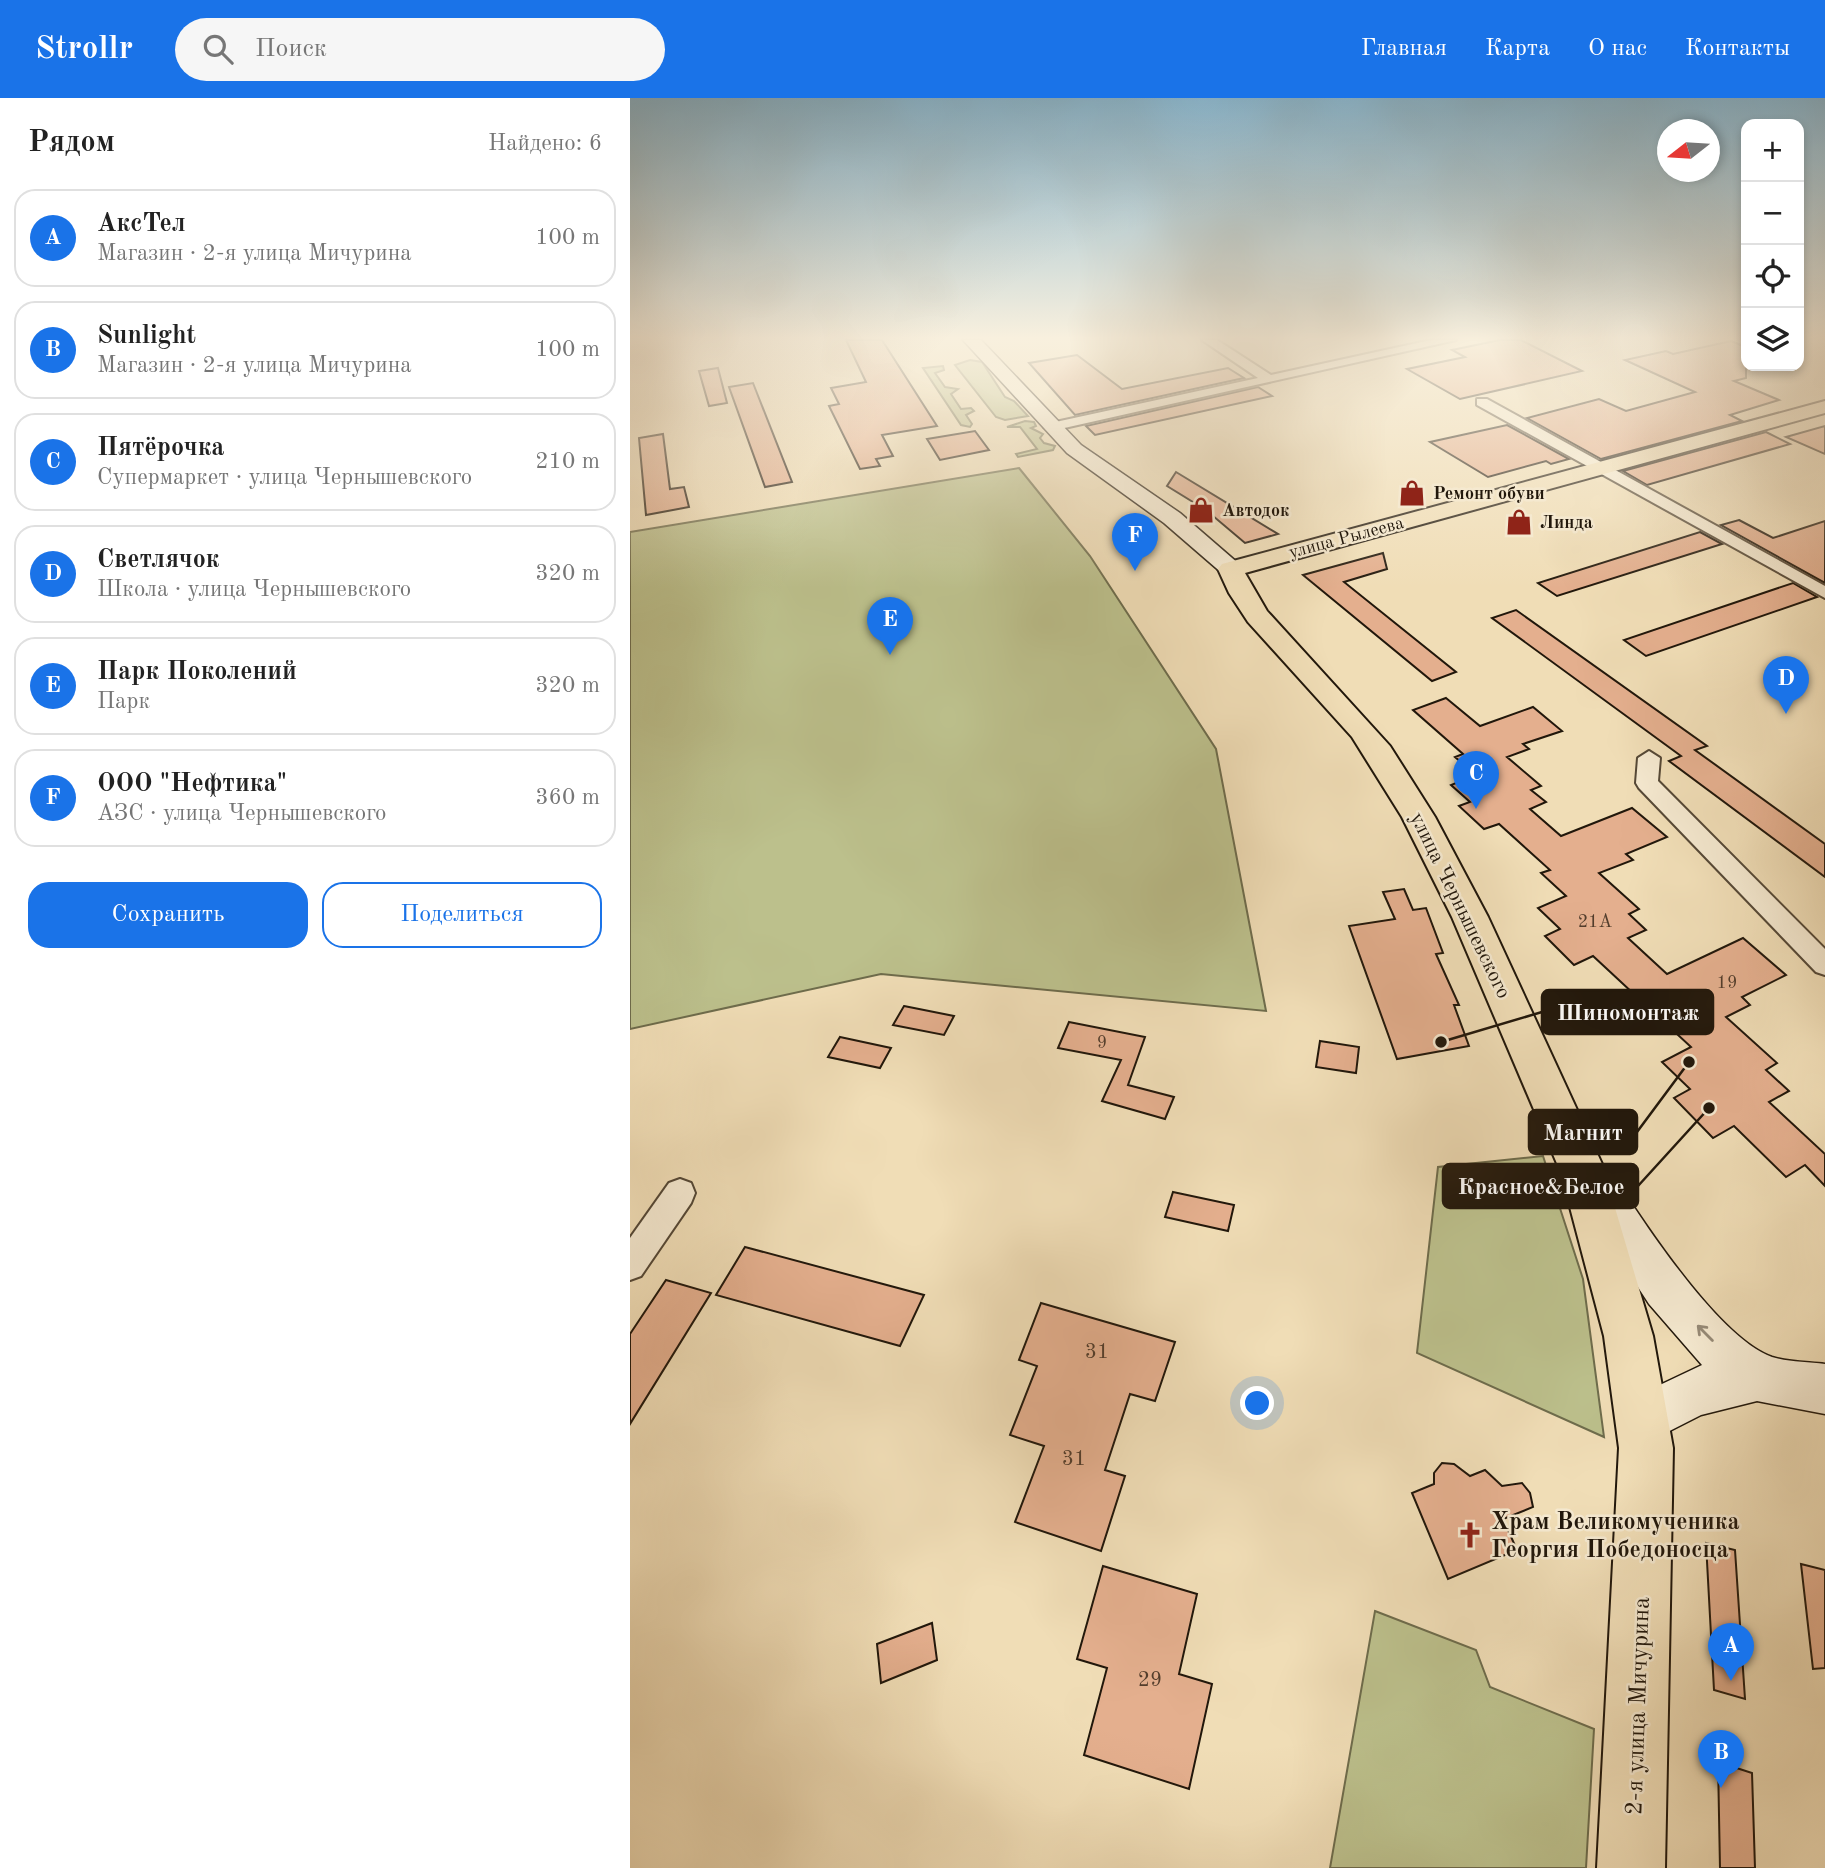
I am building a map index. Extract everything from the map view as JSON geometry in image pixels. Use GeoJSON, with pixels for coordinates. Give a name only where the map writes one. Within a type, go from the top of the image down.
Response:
{"type":"FeatureCollection","features":[{"type":"Feature","properties":{"kind":"main road","name":"улица Рылеева"},"geometry":{"type":"LineString","coordinates":[[1231,569],[1606,473],[1773,423]]}},
{"type":"Feature","properties":{"kind":"main road","name":"улица Чернышевского"},"geometry":{"type":"LineString","coordinates":[[1231,569],[1239,590],[1252,608],[1336,699],[1375,747],[1407,795],[1438,848],[1577,1156]]}},
{"type":"Feature","properties":{"kind":"main road","name":"2-я улица Мичурина"},"geometry":{"type":"LineString","coordinates":[[1577,1156],[1621,1299],[1644,1419],[1646,1448],[1631,1868]]}},
{"type":"Feature","properties":{"kind":"street","name":"улица Чернышевского"},"geometry":{"type":"LineString","coordinates":[[1047,423],[1074,449],[1172,518],[1231,569]]}},
{"type":"Feature","properties":{"kind":"street"},"geometry":{"type":"LineString","coordinates":[[1051,427],[1071,423]]}},
{"type":"Feature","properties":{"kind":"street"},"geometry":{"type":"LineString","coordinates":[[1520,423],[1825,593]]}},
{"type":"Feature","properties":{"kind":"street"},"geometry":{"type":"LineString","coordinates":[[1649,758],[1647,783],[1825,965]]}},
{"type":"Feature","properties":{"kind":"street","name":"улица Чернышевского"},"geometry":{"type":"LineString","coordinates":[[1577,1156],[1648,1265],[1705,1334],[1758,1376],[1825,1389]]}},
{"type":"Feature","properties":{"kind":"street"},"geometry":{"type":"LineString","coordinates":[[630,1265],[680,1194]]}},
{"type":"Feature","properties":{"kind":"street"},"geometry":{"type":"LineString","coordinates":[[1644,1419],[1717,1382],[1758,1376]]}},
{"type":"Feature","properties":{"kind":"green space"},"geometry":{"type":"Polygon","coordinates":[[[959,423],[972,424],[970,427],[959,423]]]}},
{"type":"Feature","properties":{"kind":"green space"},"geometry":{"type":"Polygon","coordinates":[[[1020,423],[1034,423],[1036,426],[1031,428],[1043,434],[1040,438],[1044,443],[1055,446],[1053,450],[1018,457],[1016,454],[1037,449],[1020,427],[1007,427],[1020,423]]]}},
{"type":"Feature","properties":{"kind":"green space"},"geometry":{"type":"Polygon","coordinates":[[[1019,468],[1090,556],[1216,749],[1266,1011],[881,974],[630,1029],[630,532],[1019,468]]]}},
{"type":"Feature","properties":{"kind":"green space"},"geometry":{"type":"Polygon","coordinates":[[[1543,1156],[1583,1279],[1604,1437],[1417,1353],[1438,1167],[1543,1156]]]}},
{"type":"Feature","properties":{"kind":"green space"},"geometry":{"type":"Polygon","coordinates":[[[1375,1611],[1476,1650],[1490,1687],[1594,1729],[1586,1868],[1330,1868],[1375,1611]]]}},
{"type":"Feature","properties":{"kind":"building"},"geometry":{"type":"Polygon","coordinates":[[[742,423],[769,423],[792,482],[765,487],[742,423]]]}},
{"type":"Feature","properties":{"kind":"building"},"geometry":{"type":"Polygon","coordinates":[[[837,423],[935,423],[937,426],[882,435],[893,456],[876,459],[880,466],[860,469],[837,423]]]}},
{"type":"Feature","properties":{"kind":"building"},"geometry":{"type":"Polygon","coordinates":[[[1101,423],[1151,423],[1095,435],[1086,426],[1101,423]]]}},
{"type":"Feature","properties":{"kind":"building"},"geometry":{"type":"Polygon","coordinates":[[[1535,423],[1736,423],[1601,459],[1535,423]]]}},
{"type":"Feature","properties":{"kind":"building"},"geometry":{"type":"Polygon","coordinates":[[[1507,425],[1569,459],[1551,464],[1546,461],[1488,477],[1430,442],[1507,425]]]}},
{"type":"Feature","properties":{"kind":"building"},"geometry":{"type":"Polygon","coordinates":[[[1825,426],[1825,454],[1786,437],[1825,426]]]}},
{"type":"Feature","properties":{"kind":"building"},"geometry":{"type":"Polygon","coordinates":[[[975,431],[989,450],[940,460],[927,439],[975,431]]]}},
{"type":"Feature","properties":{"kind":"building"},"geometry":{"type":"Polygon","coordinates":[[[1766,432],[1790,444],[1647,485],[1623,471],[1766,432]]]}},
{"type":"Feature","properties":{"kind":"building"},"geometry":{"type":"Polygon","coordinates":[[[663,434],[670,489],[684,487],[689,507],[646,515],[639,438],[663,434]]]}},
{"type":"Feature","properties":{"kind":"building"},"geometry":{"type":"Polygon","coordinates":[[[1176,472],[1278,534],[1245,543],[1206,510],[1167,486],[1176,472]]]}},
{"type":"Feature","properties":{"kind":"building"},"geometry":{"type":"Polygon","coordinates":[[[1739,520],[1773,538],[1825,521],[1825,583],[1721,525],[1739,520]]]}},
{"type":"Feature","properties":{"kind":"building"},"geometry":{"type":"Polygon","coordinates":[[[1700,532],[1722,544],[1557,596],[1538,583],[1700,532]]]}},
{"type":"Feature","properties":{"kind":"building"},"geometry":{"type":"Polygon","coordinates":[[[1383,553],[1387,569],[1344,582],[1456,672],[1432,681],[1303,575],[1383,553]]]}},
{"type":"Feature","properties":{"kind":"building"},"geometry":{"type":"Polygon","coordinates":[[[1793,583],[1817,597],[1646,656],[1624,640],[1793,583]]]}},
{"type":"Feature","properties":{"kind":"building"},"geometry":{"type":"Polygon","coordinates":[[[1516,610],[1707,746],[1695,750],[1825,844],[1825,877],[1669,761],[1681,756],[1492,618],[1516,610]]]}},
{"type":"Feature","properties":{"kind":"building"},"geometry":{"type":"Polygon","coordinates":[[[1446,698],[1480,726],[1533,707],[1562,731],[1523,744],[1529,749],[1507,757],[1541,786],[1531,790],[1546,802],[1530,809],[1561,836],[1632,808],[1667,837],[1626,854],[1633,860],[1599,873],[1639,909],[1629,914],[1646,930],[1628,938],[1667,974],[1743,938],[1786,975],[1742,997],[1750,1005],[1726,1017],[1777,1063],[1766,1070],[1789,1091],[1769,1102],[1825,1154],[1825,1186],[1805,1165],[1786,1177],[1734,1126],[1713,1138],[1674,1098],[1690,1089],[1662,1062],[1691,1047],[1593,956],[1574,965],[1545,936],[1560,929],[1538,908],[1566,896],[1541,873],[1550,870],[1499,824],[1484,829],[1459,806],[1470,802],[1451,785],[1476,775],[1455,757],[1463,754],[1413,710],[1446,698]]]}},
{"type":"Feature","properties":{"kind":"building"},"geometry":{"type":"Polygon","coordinates":[[[1404,889],[1413,910],[1426,908],[1443,953],[1436,954],[1459,1005],[1454,1005],[1469,1046],[1397,1059],[1349,926],[1395,919],[1383,892],[1404,889]]]}},
{"type":"Feature","properties":{"kind":"building"},"geometry":{"type":"Polygon","coordinates":[[[904,1006],[954,1016],[944,1035],[893,1025],[904,1006]]]}},
{"type":"Feature","properties":{"kind":"building"},"geometry":{"type":"Polygon","coordinates":[[[1069,1022],[1145,1037],[1128,1085],[1174,1097],[1165,1119],[1102,1101],[1121,1060],[1058,1048],[1069,1022]]]}},
{"type":"Feature","properties":{"kind":"building"},"geometry":{"type":"Polygon","coordinates":[[[840,1037],[891,1048],[880,1068],[828,1057],[840,1037]]]}},
{"type":"Feature","properties":{"kind":"building"},"geometry":{"type":"Polygon","coordinates":[[[1320,1041],[1359,1047],[1356,1073],[1316,1067],[1320,1041]]]}},
{"type":"Feature","properties":{"kind":"building"},"geometry":{"type":"Polygon","coordinates":[[[1173,1192],[1234,1205],[1228,1231],[1165,1217],[1173,1192]]]}},
{"type":"Feature","properties":{"kind":"building"},"geometry":{"type":"Polygon","coordinates":[[[745,1247],[924,1295],[900,1346],[716,1295],[745,1247]]]}},
{"type":"Feature","properties":{"kind":"building"},"geometry":{"type":"Polygon","coordinates":[[[666,1280],[711,1293],[630,1424],[630,1334],[666,1280]]]}},
{"type":"Feature","properties":{"kind":"building"},"geometry":{"type":"Polygon","coordinates":[[[1041,1303],[1175,1342],[1155,1401],[1130,1394],[1105,1470],[1125,1476],[1101,1551],[1015,1522],[1044,1446],[1010,1435],[1037,1366],[1019,1360],[1041,1303]]]}},
{"type":"Feature","properties":{"kind":"building","name":"Храм Великомученика Георгия Победоносца"},"geometry":{"type":"Polygon","coordinates":[[[1442,1463],[1454,1464],[1470,1476],[1485,1470],[1502,1486],[1522,1483],[1530,1493],[1533,1507],[1503,1519],[1517,1550],[1448,1579],[1412,1493],[1434,1484],[1434,1473],[1442,1463]]]}},
{"type":"Feature","properties":{"kind":"building"},"geometry":{"type":"Polygon","coordinates":[[[1706,1543],[1735,1550],[1745,1699],[1714,1690],[1706,1543]]]}},
{"type":"Feature","properties":{"kind":"building"},"geometry":{"type":"Polygon","coordinates":[[[1801,1564],[1825,1570],[1825,1668],[1813,1669],[1801,1564]]]}},
{"type":"Feature","properties":{"kind":"building"},"geometry":{"type":"Polygon","coordinates":[[[1103,1566],[1197,1594],[1179,1674],[1212,1684],[1189,1789],[1084,1755],[1107,1668],[1077,1659],[1103,1566]]]}},
{"type":"Feature","properties":{"kind":"building"},"geometry":{"type":"Polygon","coordinates":[[[932,1623],[937,1660],[881,1683],[877,1644],[932,1623]]]}},
{"type":"Feature","properties":{"kind":"building"},"geometry":{"type":"Polygon","coordinates":[[[1718,1762],[1752,1773],[1755,1868],[1720,1868],[1718,1762]]]}},
{"type":"Feature","properties":{"kind":"place","name":"Ремонт обуви"},"geometry":{"type":"Point","coordinates":[1412,493]}},
{"type":"Feature","properties":{"kind":"place","name":"Автодок"},"geometry":{"type":"Point","coordinates":[1201,510]}},
{"type":"Feature","properties":{"kind":"place","name":"Линда"},"geometry":{"type":"Point","coordinates":[1519,522]}},
{"type":"Feature","properties":{"kind":"place","name":"ООО \"Нефтика\""},"geometry":{"type":"Point","coordinates":[1135,571]}},
{"type":"Feature","properties":{"kind":"place","name":"Парк Поколений"},"geometry":{"type":"Point","coordinates":[890,655]}},
{"type":"Feature","properties":{"kind":"place","name":"Светлячок"},"geometry":{"type":"Point","coordinates":[1786,714]}},
{"type":"Feature","properties":{"kind":"place","name":"Пятёрочка"},"geometry":{"type":"Point","coordinates":[1476,809]}},
{"type":"Feature","properties":{"kind":"place","name":"Шиномонтаж"},"geometry":{"type":"Point","coordinates":[1441,1042]}},
{"type":"Feature","properties":{"kind":"place","name":"Магнит"},"geometry":{"type":"Point","coordinates":[1689,1062]}},
{"type":"Feature","properties":{"kind":"place","name":"Красное&Белое"},"geometry":{"type":"Point","coordinates":[1709,1108]}},
{"type":"Feature","properties":{"kind":"place","name":"Храм Великомученика Георгия Победоносца"},"geometry":{"type":"Point","coordinates":[1470,1535]}},
{"type":"Feature","properties":{"kind":"place","name":"АксТел"},"geometry":{"type":"Point","coordinates":[1731,1681]}},
{"type":"Feature","properties":{"kind":"place","name":"Sunlight"},"geometry":{"type":"Point","coordinates":[1721,1788]}}]}
